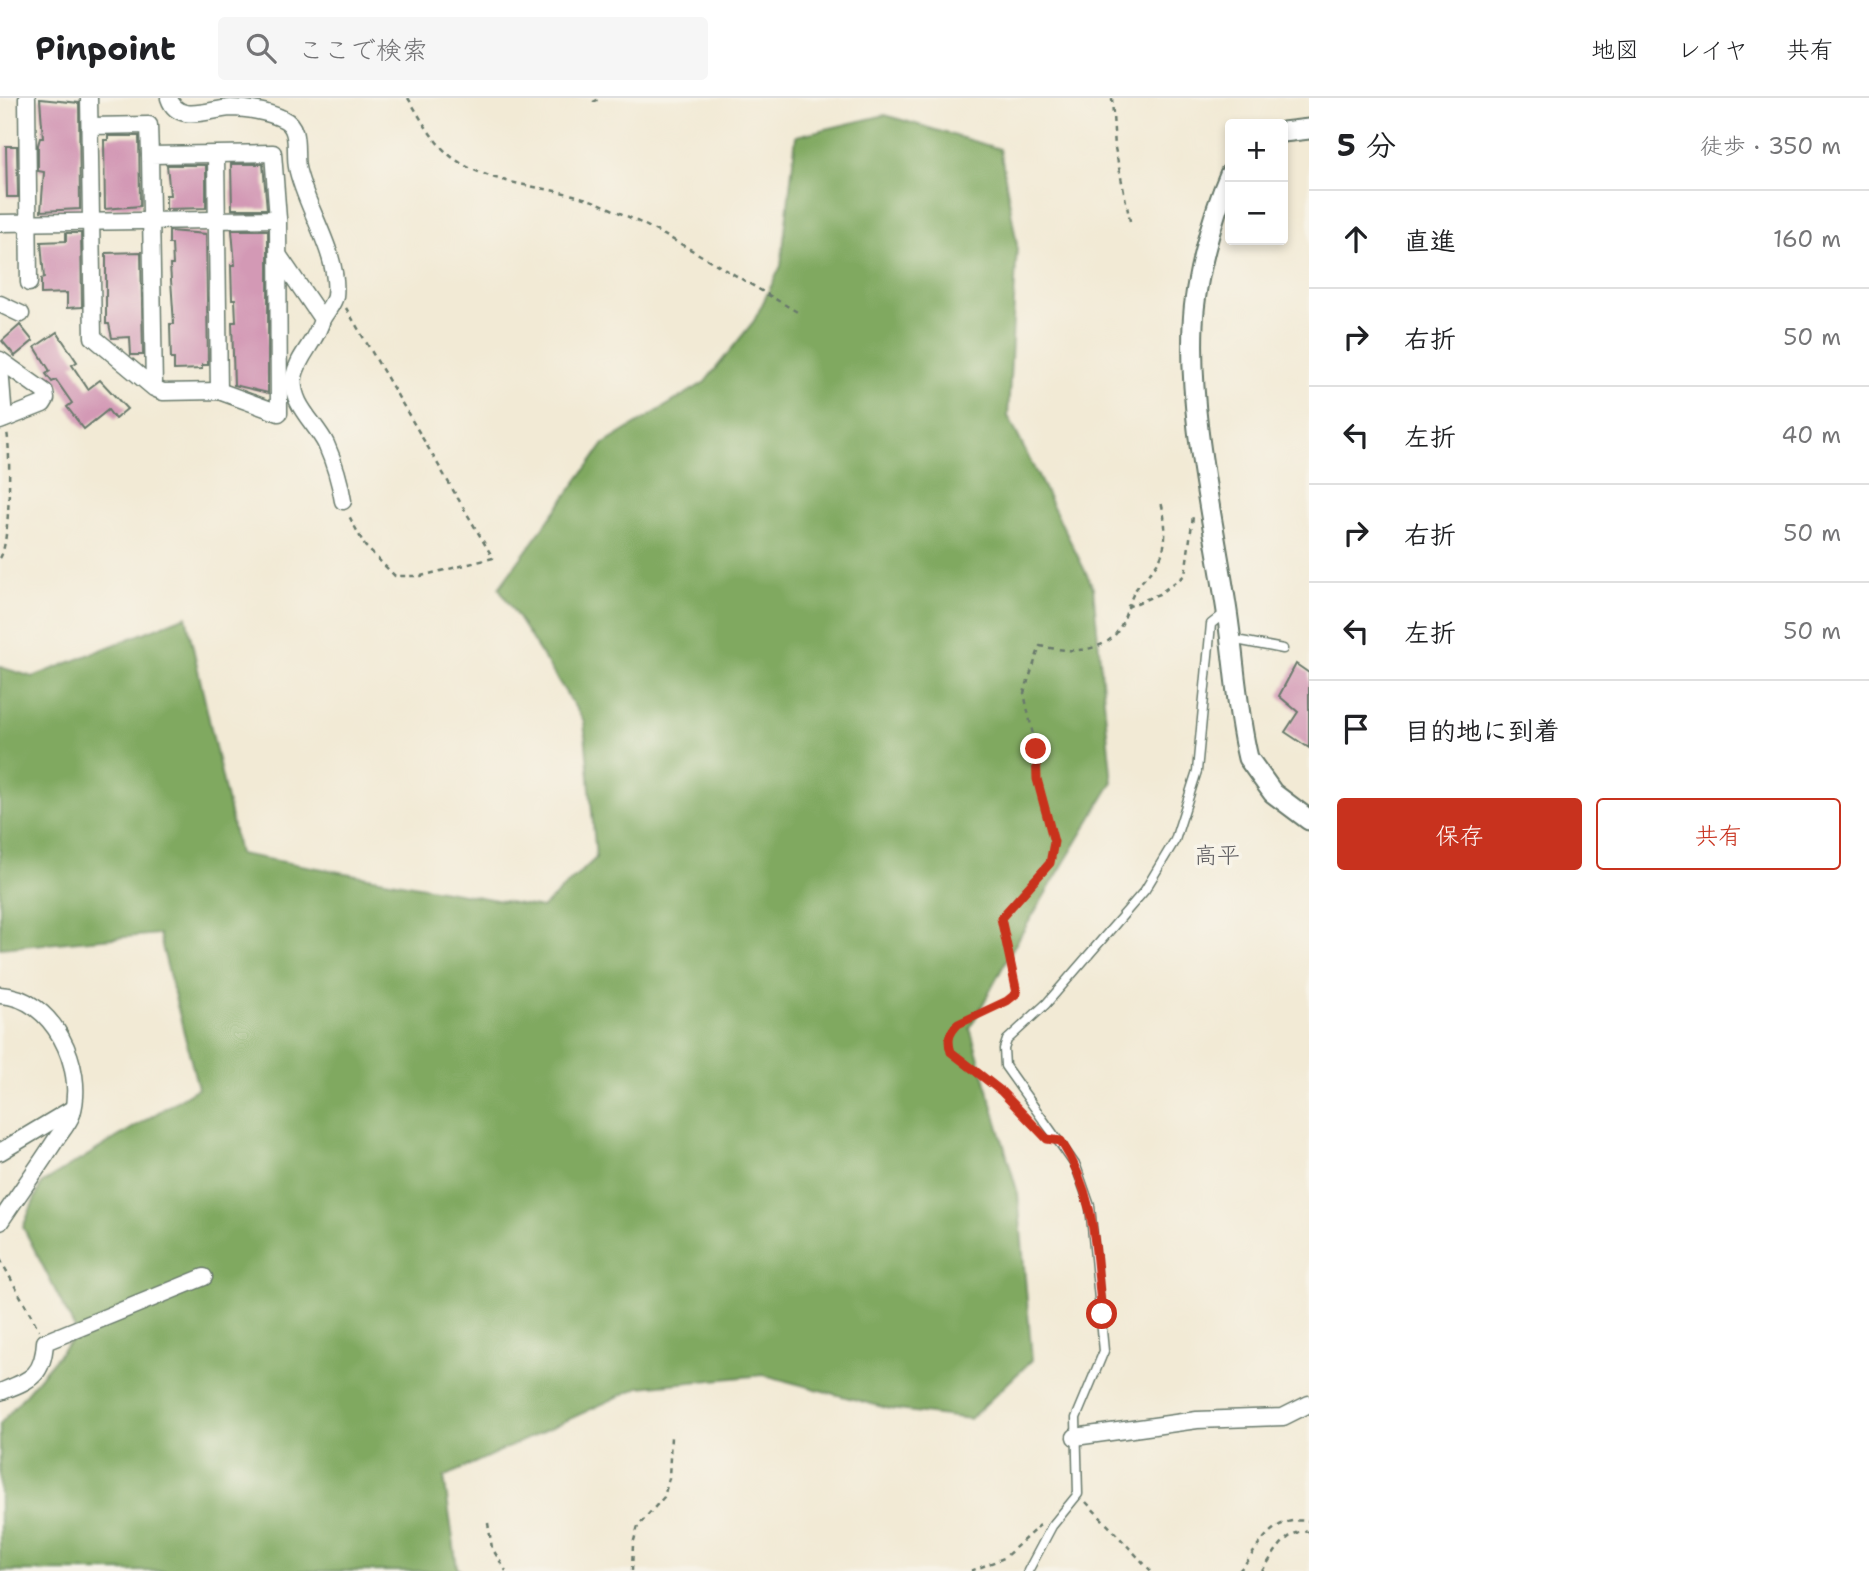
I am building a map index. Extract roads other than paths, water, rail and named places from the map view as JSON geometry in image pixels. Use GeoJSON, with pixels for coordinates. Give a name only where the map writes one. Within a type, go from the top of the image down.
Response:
{"type":"FeatureCollection","features":[{"type":"Feature","properties":{"kind":"street"},"geometry":{"type":"LineString","coordinates":[[27,98],[29,283]]}},
{"type":"Feature","properties":{"kind":"street"},"geometry":{"type":"LineString","coordinates":[[89,98],[93,337],[154,388],[163,392],[219,391],[279,413],[279,256],[272,153],[150,155]]}},
{"type":"Feature","properties":{"kind":"street"},"geometry":{"type":"LineString","coordinates":[[169,98],[175,109],[183,113],[234,108],[285,119],[293,127],[297,167],[320,223],[335,298],[300,359],[294,378],[296,398],[325,442],[343,501]]}},
{"type":"Feature","properties":{"kind":"street"},"geometry":{"type":"LineString","coordinates":[[90,126],[149,125],[154,388]]}},
{"type":"Feature","properties":{"kind":"street"},"geometry":{"type":"LineString","coordinates":[[1288,131],[1309,129]]}},
{"type":"Feature","properties":{"kind":"street"},"geometry":{"type":"LineString","coordinates":[[216,155],[219,391]]}},
{"type":"Feature","properties":{"kind":"street"},"geometry":{"type":"LineString","coordinates":[[1227,182],[1196,295],[1193,351],[1205,468],[1231,639],[1242,735],[1252,767],[1273,793],[1309,820]]}},
{"type":"Feature","properties":{"kind":"street"},"geometry":{"type":"LineString","coordinates":[[0,223],[278,219]]}},
{"type":"Feature","properties":{"kind":"street"},"geometry":{"type":"LineString","coordinates":[[279,256],[322,319]]}},
{"type":"Feature","properties":{"kind":"street"},"geometry":{"type":"LineString","coordinates":[[0,304],[21,314]]}},
{"type":"Feature","properties":{"kind":"street"},"geometry":{"type":"LineString","coordinates":[[0,360],[45,392],[46,399],[43,404],[2,420],[0,367]]}},
{"type":"Feature","properties":{"kind":"street"},"geometry":{"type":"LineString","coordinates":[[0,995],[10,995],[34,1005],[59,1032],[73,1077],[72,1114],[0,1222]]}},
{"type":"Feature","properties":{"kind":"street"},"geometry":{"type":"LineString","coordinates":[[0,1152],[72,1109]]}},
{"type":"Feature","properties":{"kind":"street"},"geometry":{"type":"LineString","coordinates":[[0,1392],[33,1377],[40,1369],[45,1342],[204,1277]]}},
{"type":"Feature","properties":{"kind":"street"},"geometry":{"type":"LineString","coordinates":[[1075,1437],[1197,1420],[1283,1417],[1309,1404]]}},
{"type":"Feature","properties":{"kind":"lane"},"geometry":{"type":"LineString","coordinates":[[1028,1571],[1059,1517],[1078,1494],[1075,1437],[1078,1407],[1100,1366],[1104,1338],[1090,1206],[1076,1166],[1061,1141],[1005,1066],[1004,1049],[1007,1040],[1052,997],[1145,890],[1175,840],[1197,771],[1211,624],[1227,611]]}},
{"type":"Feature","properties":{"kind":"lane"},"geometry":{"type":"LineString","coordinates":[[1231,639],[1283,649]]}},
{"type":"Feature","properties":{"kind":"district","name":"高平"},"geometry":{"type":"Point","coordinates":[1217,855]}}]}
